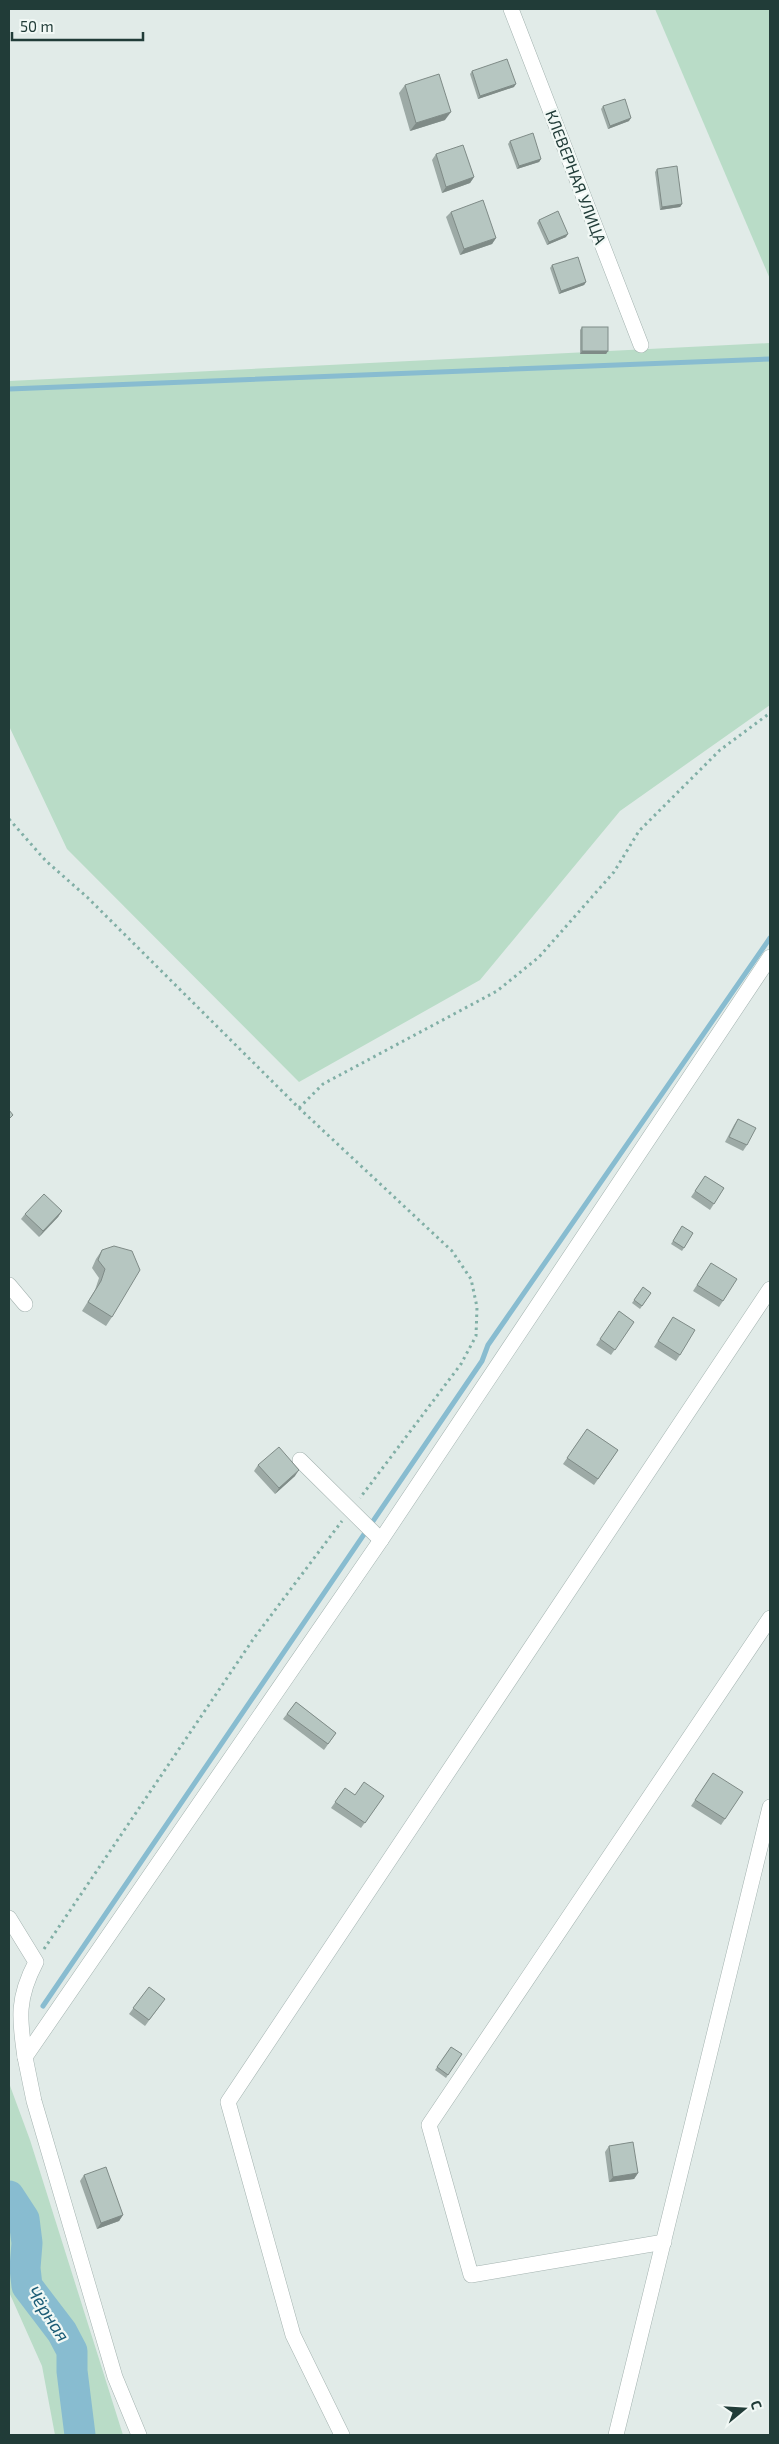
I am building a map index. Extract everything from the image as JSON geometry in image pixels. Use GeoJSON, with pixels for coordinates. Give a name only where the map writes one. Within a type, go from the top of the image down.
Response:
{"type":"FeatureCollection","features":[{"type":"Feature","properties":{"kind":"street","name":"КЛЕВЕРНАЯ УЛИЦА"},"geometry":{"type":"LineString","coordinates":[[511,9],[641,345]]}},
{"type":"Feature","properties":{"kind":"street"},"geometry":{"type":"LineString","coordinates":[[25,2057],[381,1540],[770,956]]}},
{"type":"Feature","properties":{"kind":"street"},"geometry":{"type":"LineString","coordinates":[[9,1285],[25,1304]]}},
{"type":"Feature","properties":{"kind":"street"},"geometry":{"type":"LineString","coordinates":[[342,2435],[293,2335],[228,2102],[770,1289]]}},
{"type":"Feature","properties":{"kind":"street"},"geometry":{"type":"LineString","coordinates":[[300,1460],[381,1540]]}},
{"type":"Feature","properties":{"kind":"street"},"geometry":{"type":"LineString","coordinates":[[664,2242],[471,2275],[428,2125],[770,1618]]}},
{"type":"Feature","properties":{"kind":"street"},"geometry":{"type":"LineString","coordinates":[[616,2435],[770,1807]]}},
{"type":"Feature","properties":{"kind":"street"},"geometry":{"type":"LineString","coordinates":[[9,1918],[36,1962],[24,1984],[20,2022],[34,2101],[115,2377],[139,2435]]}},
{"type":"Feature","properties":{"kind":"path"},"geometry":{"type":"LineString","coordinates":[[299,1108],[323,1084],[497,991],[539,957],[614,872],[639,831],[720,750],[770,713]]}},
{"type":"Feature","properties":{"kind":"path"},"geometry":{"type":"LineString","coordinates":[[9,819],[46,861],[87,897],[299,1108],[452,1251],[471,1279],[478,1307],[476,1336],[461,1364],[254,1638],[36,1962]]}},
{"type":"Feature","properties":{"kind":"green space"},"geometry":{"type":"Polygon","coordinates":[[[655,9],[770,9],[770,279],[655,9]]]}},
{"type":"Feature","properties":{"kind":"green space"},"geometry":{"type":"Polygon","coordinates":[[[770,343],[770,705],[620,811],[480,980],[299,1082],[67,849],[9,726],[9,381],[770,343]]]}},
{"type":"Feature","properties":{"kind":"green space"},"geometry":{"type":"Polygon","coordinates":[[[9,2083],[30,2140],[123,2435],[55,2435],[42,2366],[9,2292],[9,2083]]]}},
{"type":"Feature","properties":{"kind":"building"},"geometry":{"type":"Polygon","coordinates":[[[507,59],[516,84],[480,96],[472,71],[507,59]]]}},
{"type":"Feature","properties":{"kind":"building"},"geometry":{"type":"Polygon","coordinates":[[[439,74],[451,112],[416,123],[405,85],[439,74]]]}},
{"type":"Feature","properties":{"kind":"building"},"geometry":{"type":"Polygon","coordinates":[[[625,99],[631,118],[610,126],[603,106],[625,99]]]}},
{"type":"Feature","properties":{"kind":"building"},"geometry":{"type":"Polygon","coordinates":[[[533,133],[541,159],[519,166],[510,141],[533,133]]]}},
{"type":"Feature","properties":{"kind":"building"},"geometry":{"type":"Polygon","coordinates":[[[463,145],[474,177],[446,187],[436,154],[463,145]]]}},
{"type":"Feature","properties":{"kind":"building"},"geometry":{"type":"Polygon","coordinates":[[[677,166],[682,204],[662,207],[657,169],[677,166]]]}},
{"type":"Feature","properties":{"kind":"building"},"geometry":{"type":"Polygon","coordinates":[[[483,200],[496,238],[464,249],[451,212],[483,200]]]}},
{"type":"Feature","properties":{"kind":"building"},"geometry":{"type":"Polygon","coordinates":[[[558,211],[568,234],[549,242],[539,220],[558,211]]]}},
{"type":"Feature","properties":{"kind":"building"},"geometry":{"type":"Polygon","coordinates":[[[578,257],[586,282],[561,291],[552,265],[578,257]]]}},
{"type":"Feature","properties":{"kind":"building"},"geometry":{"type":"Polygon","coordinates":[[[582,327],[608,327],[608,351],[582,351],[582,327]]]}},
{"type":"Feature","properties":{"kind":"building"},"geometry":{"type":"Polygon","coordinates":[[[9,1110],[13,1115],[9,1119],[9,1110]]]}},
{"type":"Feature","properties":{"kind":"building"},"geometry":{"type":"Polygon","coordinates":[[[738,1119],[756,1128],[747,1145],[729,1137],[738,1119]]]}},
{"type":"Feature","properties":{"kind":"building"},"geometry":{"type":"Polygon","coordinates":[[[705,1176],[724,1188],[714,1204],[695,1191],[705,1176]]]}},
{"type":"Feature","properties":{"kind":"building"},"geometry":{"type":"Polygon","coordinates":[[[44,1194],[62,1211],[43,1231],[25,1214],[44,1194]]]}},
{"type":"Feature","properties":{"kind":"building"},"geometry":{"type":"Polygon","coordinates":[[[682,1226],[693,1233],[684,1248],[673,1241],[682,1226]]]}},
{"type":"Feature","properties":{"kind":"building"},"geometry":{"type":"Polygon","coordinates":[[[114,1246],[132,1251],[140,1270],[112,1317],[88,1302],[101,1281],[105,1269],[98,1260],[102,1250],[114,1246]]]}},
{"type":"Feature","properties":{"kind":"building"},"geometry":{"type":"Polygon","coordinates":[[[711,1263],[737,1279],[723,1301],[697,1285],[711,1263]]]}},
{"type":"Feature","properties":{"kind":"building"},"geometry":{"type":"Polygon","coordinates":[[[643,1287],[651,1293],[642,1306],[634,1300],[643,1287]]]}},
{"type":"Feature","properties":{"kind":"building"},"geometry":{"type":"Polygon","coordinates":[[[619,1311],[634,1322],[615,1350],[600,1339],[619,1311]]]}},
{"type":"Feature","properties":{"kind":"building"},"geometry":{"type":"Polygon","coordinates":[[[673,1317],[695,1330],[680,1355],[658,1341],[673,1317]]]}},
{"type":"Feature","properties":{"kind":"building"},"geometry":{"type":"Polygon","coordinates":[[[587,1429],[618,1450],[598,1479],[567,1458],[587,1429]]]}},
{"type":"Feature","properties":{"kind":"building"},"geometry":{"type":"Polygon","coordinates":[[[279,1447],[299,1470],[279,1488],[258,1465],[279,1447]]]}},
{"type":"Feature","properties":{"kind":"building"},"geometry":{"type":"Polygon","coordinates":[[[296,1702],[336,1733],[328,1744],[287,1714],[296,1702]]]}},
{"type":"Feature","properties":{"kind":"building"},"geometry":{"type":"Polygon","coordinates":[[[713,1773],[743,1792],[725,1819],[695,1800],[713,1773]]]}},
{"type":"Feature","properties":{"kind":"building"},"geometry":{"type":"Polygon","coordinates":[[[364,1782],[384,1796],[365,1823],[335,1802],[345,1788],[355,1795],[364,1782]]]}},
{"type":"Feature","properties":{"kind":"building"},"geometry":{"type":"Polygon","coordinates":[[[149,1987],[165,1999],[149,2020],[133,2008],[149,1987]]]}},
{"type":"Feature","properties":{"kind":"building"},"geometry":{"type":"Polygon","coordinates":[[[451,2047],[462,2054],[448,2075],[437,2067],[451,2047]]]}},
{"type":"Feature","properties":{"kind":"building"},"geometry":{"type":"Polygon","coordinates":[[[633,2142],[638,2173],[613,2177],[609,2146],[633,2142]]]}},
{"type":"Feature","properties":{"kind":"building"},"geometry":{"type":"Polygon","coordinates":[[[106,2167],[123,2215],[101,2223],[84,2175],[106,2167]]]}},
{"type":"Feature","properties":{"kind":"waterway"},"geometry":{"type":"LineString","coordinates":[[9,389],[770,359]]}},
{"type":"Feature","properties":{"kind":"waterway"},"geometry":{"type":"LineString","coordinates":[[43,2006],[482,1361],[488,1345],[770,938]]}},
{"type":"Feature","properties":{"kind":"waterway","name":"Чёрная"},"geometry":{"type":"LineString","coordinates":[[9,2196],[24,2219],[27,2243],[25,2268],[27,2286],[62,2332],[72,2351],[72,2371],[80,2435]]}}]}
